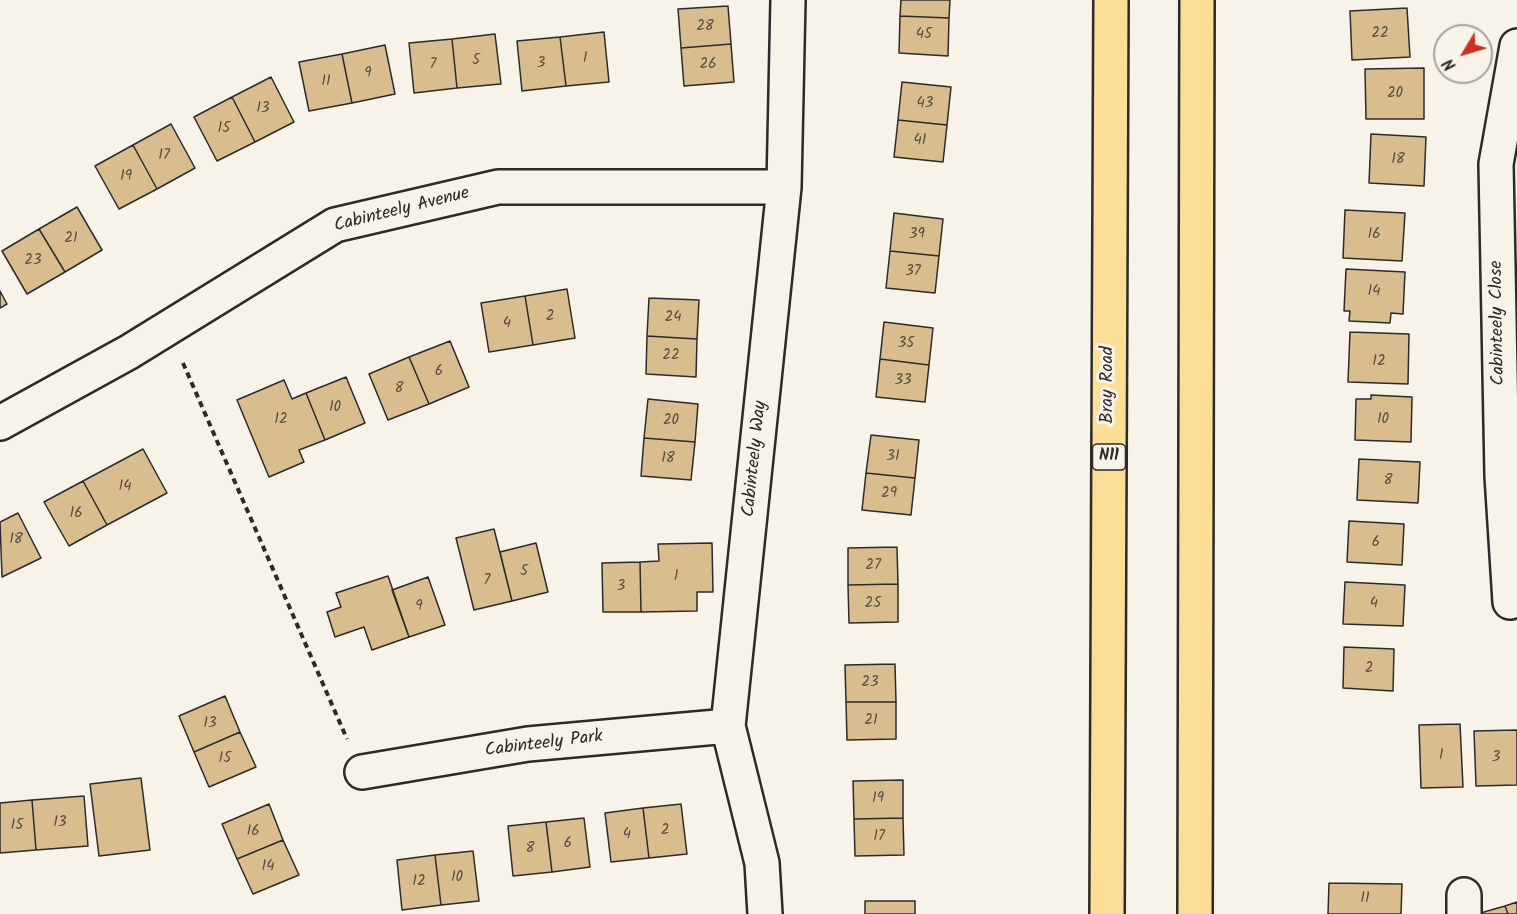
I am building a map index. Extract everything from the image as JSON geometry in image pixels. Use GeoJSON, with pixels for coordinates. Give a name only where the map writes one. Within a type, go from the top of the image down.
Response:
{"type":"FeatureCollection","features":[{"type":"Feature","properties":{"kind":"highway","name":"Bray Road"},"geometry":{"type":"LineString","coordinates":[[1107,914],[1111,0]]}},
{"type":"Feature","properties":{"kind":"highway"},"geometry":{"type":"LineString","coordinates":[[1195,914],[1197,0]]}},
{"type":"Feature","properties":{"kind":"street","name":"Cabinteely Way"},"geometry":{"type":"LineString","coordinates":[[765,914],[762,863],[728,726],[784,188],[788,0]]}},
{"type":"Feature","properties":{"kind":"street","name":"Cabinteely Close"},"geometry":{"type":"LineString","coordinates":[[1510,602],[1503,476],[1496,164],[1517,46]]}},
{"type":"Feature","properties":{"kind":"street","name":"Cabinteely Avenue"},"geometry":{"type":"LineString","coordinates":[[0,423],[168,328],[335,225],[498,187],[784,188]]}},
{"type":"Feature","properties":{"kind":"street","name":"Cabinteely Park"},"geometry":{"type":"LineString","coordinates":[[362,772],[528,744],[728,726]]}},
{"type":"Feature","properties":{"kind":"path"},"geometry":{"type":"LineString","coordinates":[[168,328],[362,772]]}},
{"type":"Feature","properties":{"kind":"building"},"geometry":{"type":"Polygon","coordinates":[[[901,0],[950,0],[949,18],[900,16],[901,0]]]}},
{"type":"Feature","properties":{"kind":"building"},"geometry":{"type":"Polygon","coordinates":[[[728,6],[731,44],[681,48],[678,9],[728,6]]]}},
{"type":"Feature","properties":{"kind":"building"},"geometry":{"type":"Polygon","coordinates":[[[1407,8],[1410,57],[1352,60],[1350,11],[1407,8]]]}},
{"type":"Feature","properties":{"kind":"building"},"geometry":{"type":"Polygon","coordinates":[[[900,16],[949,18],[948,56],[899,53],[900,16]]]}},
{"type":"Feature","properties":{"kind":"building"},"geometry":{"type":"Polygon","coordinates":[[[604,32],[609,82],[566,86],[560,37],[604,32]]]}},
{"type":"Feature","properties":{"kind":"building"},"geometry":{"type":"Polygon","coordinates":[[[495,34],[501,84],[457,88],[452,39],[495,34]]]}},
{"type":"Feature","properties":{"kind":"building"},"geometry":{"type":"Polygon","coordinates":[[[560,37],[566,86],[522,91],[517,41],[560,37]]]}},
{"type":"Feature","properties":{"kind":"building"},"geometry":{"type":"Polygon","coordinates":[[[452,39],[457,88],[414,93],[409,43],[452,39]]]}},
{"type":"Feature","properties":{"kind":"building"},"geometry":{"type":"Polygon","coordinates":[[[731,44],[734,82],[684,86],[681,48],[731,44]]]}},
{"type":"Feature","properties":{"kind":"building"},"geometry":{"type":"Polygon","coordinates":[[[385,45],[395,94],[352,103],[342,54],[385,45]]]}},
{"type":"Feature","properties":{"kind":"building"},"geometry":{"type":"Polygon","coordinates":[[[342,54],[352,103],[309,111],[299,62],[342,54]]]}},
{"type":"Feature","properties":{"kind":"building"},"geometry":{"type":"Polygon","coordinates":[[[1424,68],[1424,119],[1366,119],[1365,69],[1424,68]]]}},
{"type":"Feature","properties":{"kind":"building"},"geometry":{"type":"Polygon","coordinates":[[[271,77],[294,122],[255,142],[232,97],[271,77]]]}},
{"type":"Feature","properties":{"kind":"building"},"geometry":{"type":"Polygon","coordinates":[[[902,82],[951,87],[947,125],[898,120],[902,82]]]}},
{"type":"Feature","properties":{"kind":"building"},"geometry":{"type":"Polygon","coordinates":[[[232,97],[255,142],[217,161],[194,117],[232,97]]]}},
{"type":"Feature","properties":{"kind":"building"},"geometry":{"type":"Polygon","coordinates":[[[898,120],[947,125],[943,162],[894,157],[898,120]]]}},
{"type":"Feature","properties":{"kind":"building"},"geometry":{"type":"Polygon","coordinates":[[[171,124],[195,168],[157,189],[133,145],[171,124]]]}},
{"type":"Feature","properties":{"kind":"building"},"geometry":{"type":"Polygon","coordinates":[[[1371,134],[1426,137],[1424,186],[1369,183],[1371,134]]]}},
{"type":"Feature","properties":{"kind":"building"},"geometry":{"type":"Polygon","coordinates":[[[133,145],[157,189],[119,209],[95,166],[133,145]]]}},
{"type":"Feature","properties":{"kind":"building"},"geometry":{"type":"Polygon","coordinates":[[[77,207],[102,250],[65,272],[39,229],[77,207]]]}},
{"type":"Feature","properties":{"kind":"building"},"geometry":{"type":"Polygon","coordinates":[[[1345,210],[1405,213],[1402,261],[1343,258],[1345,210]]]}},
{"type":"Feature","properties":{"kind":"building"},"geometry":{"type":"Polygon","coordinates":[[[894,213],[943,219],[939,256],[890,251],[894,213]]]}},
{"type":"Feature","properties":{"kind":"building"},"geometry":{"type":"Polygon","coordinates":[[[39,229],[65,272],[27,294],[2,251],[39,229]]]}},
{"type":"Feature","properties":{"kind":"building"},"geometry":{"type":"Polygon","coordinates":[[[890,251],[939,256],[935,293],[886,288],[890,251]]]}},
{"type":"Feature","properties":{"kind":"building"},"geometry":{"type":"Polygon","coordinates":[[[1346,269],[1405,272],[1403,314],[1391,313],[1390,323],[1349,321],[1350,311],[1344,311],[1346,269]]]}},
{"type":"Feature","properties":{"kind":"building"},"geometry":{"type":"Polygon","coordinates":[[[567,289],[575,338],[533,345],[525,296],[567,289]]]}},
{"type":"Feature","properties":{"kind":"building"},"geometry":{"type":"Polygon","coordinates":[[[0,291],[7,304],[0,308],[0,291]]]}},
{"type":"Feature","properties":{"kind":"building"},"geometry":{"type":"Polygon","coordinates":[[[525,296],[533,345],[489,352],[481,303],[525,296]]]}},
{"type":"Feature","properties":{"kind":"building"},"geometry":{"type":"Polygon","coordinates":[[[649,298],[699,300],[697,339],[647,336],[649,298]]]}},
{"type":"Feature","properties":{"kind":"building"},"geometry":{"type":"Polygon","coordinates":[[[884,322],[933,328],[929,365],[880,359],[884,322]]]}},
{"type":"Feature","properties":{"kind":"building"},"geometry":{"type":"Polygon","coordinates":[[[1350,332],[1409,334],[1408,384],[1348,382],[1350,332]]]}},
{"type":"Feature","properties":{"kind":"building"},"geometry":{"type":"Polygon","coordinates":[[[647,336],[697,339],[696,377],[646,374],[647,336]]]}},
{"type":"Feature","properties":{"kind":"building"},"geometry":{"type":"Polygon","coordinates":[[[450,341],[469,387],[429,404],[409,357],[450,341]]]}},
{"type":"Feature","properties":{"kind":"building"},"geometry":{"type":"Polygon","coordinates":[[[409,357],[429,404],[388,420],[369,374],[409,357]]]}},
{"type":"Feature","properties":{"kind":"building"},"geometry":{"type":"Polygon","coordinates":[[[880,359],[929,365],[925,402],[876,397],[880,359]]]}},
{"type":"Feature","properties":{"kind":"building"},"geometry":{"type":"Polygon","coordinates":[[[346,377],[365,423],[325,440],[306,393],[346,377]]]}},
{"type":"Feature","properties":{"kind":"building"},"geometry":{"type":"Polygon","coordinates":[[[284,380],[292,399],[306,393],[325,440],[299,450],[304,462],[269,477],[237,400],[284,380]]]}},
{"type":"Feature","properties":{"kind":"building"},"geometry":{"type":"Polygon","coordinates":[[[1371,395],[1412,397],[1411,442],[1355,440],[1356,399],[1371,399],[1371,395]]]}},
{"type":"Feature","properties":{"kind":"building"},"geometry":{"type":"Polygon","coordinates":[[[648,399],[698,404],[695,442],[644,438],[648,399]]]}},
{"type":"Feature","properties":{"kind":"building"},"geometry":{"type":"Polygon","coordinates":[[[871,435],[919,440],[915,478],[866,473],[871,435]]]}},
{"type":"Feature","properties":{"kind":"building"},"geometry":{"type":"Polygon","coordinates":[[[644,438],[695,442],[691,480],[641,476],[644,438]]]}},
{"type":"Feature","properties":{"kind":"building"},"geometry":{"type":"Polygon","coordinates":[[[143,449],[167,493],[107,525],[83,481],[143,449]]]}},
{"type":"Feature","properties":{"kind":"building"},"geometry":{"type":"Polygon","coordinates":[[[1359,459],[1420,462],[1418,503],[1357,500],[1359,459]]]}},
{"type":"Feature","properties":{"kind":"building"},"geometry":{"type":"Polygon","coordinates":[[[866,473],[915,478],[911,515],[862,510],[866,473]]]}},
{"type":"Feature","properties":{"kind":"building"},"geometry":{"type":"Polygon","coordinates":[[[83,481],[107,525],[69,546],[44,502],[83,481]]]}},
{"type":"Feature","properties":{"kind":"building"},"geometry":{"type":"Polygon","coordinates":[[[18,513],[41,558],[2,577],[0,522],[18,513]]]}},
{"type":"Feature","properties":{"kind":"building"},"geometry":{"type":"Polygon","coordinates":[[[1349,521],[1404,524],[1402,565],[1347,562],[1349,521]]]}},
{"type":"Feature","properties":{"kind":"building"},"geometry":{"type":"Polygon","coordinates":[[[494,529],[512,601],[474,610],[456,538],[494,529]]]}},
{"type":"Feature","properties":{"kind":"building"},"geometry":{"type":"Polygon","coordinates":[[[536,543],[548,592],[512,601],[500,552],[536,543]]]}},
{"type":"Feature","properties":{"kind":"building"},"geometry":{"type":"Polygon","coordinates":[[[712,543],[713,592],[697,592],[697,611],[641,612],[640,562],[659,561],[658,544],[712,543]]]}},
{"type":"Feature","properties":{"kind":"building"},"geometry":{"type":"Polygon","coordinates":[[[897,547],[898,584],[848,585],[848,548],[897,547]]]}},
{"type":"Feature","properties":{"kind":"building"},"geometry":{"type":"Polygon","coordinates":[[[640,562],[641,612],[603,612],[602,563],[640,562]]]}},
{"type":"Feature","properties":{"kind":"building"},"geometry":{"type":"Polygon","coordinates":[[[388,576],[409,637],[372,650],[364,627],[335,637],[327,612],[341,607],[336,593],[388,576]]]}},
{"type":"Feature","properties":{"kind":"building"},"geometry":{"type":"Polygon","coordinates":[[[428,577],[445,625],[409,637],[392,590],[428,577]]]}},
{"type":"Feature","properties":{"kind":"building"},"geometry":{"type":"Polygon","coordinates":[[[1345,582],[1405,585],[1403,626],[1343,624],[1345,582]]]}},
{"type":"Feature","properties":{"kind":"building"},"geometry":{"type":"Polygon","coordinates":[[[898,584],[898,622],[849,623],[848,585],[898,584]]]}},
{"type":"Feature","properties":{"kind":"building"},"geometry":{"type":"Polygon","coordinates":[[[1344,647],[1394,649],[1393,691],[1343,688],[1344,647]]]}},
{"type":"Feature","properties":{"kind":"building"},"geometry":{"type":"Polygon","coordinates":[[[895,664],[896,702],[846,702],[845,665],[895,664]]]}},
{"type":"Feature","properties":{"kind":"building"},"geometry":{"type":"Polygon","coordinates":[[[225,696],[240,732],[194,752],[179,716],[225,696]]]}},
{"type":"Feature","properties":{"kind":"building"},"geometry":{"type":"Polygon","coordinates":[[[846,702],[896,702],[896,739],[847,740],[846,702]]]}},
{"type":"Feature","properties":{"kind":"building"},"geometry":{"type":"Polygon","coordinates":[[[1460,724],[1463,787],[1421,788],[1419,725],[1460,724]]]}},
{"type":"Feature","properties":{"kind":"building"},"geometry":{"type":"Polygon","coordinates":[[[1517,730],[1517,785],[1476,786],[1474,731],[1517,730]]]}},
{"type":"Feature","properties":{"kind":"building"},"geometry":{"type":"Polygon","coordinates":[[[240,732],[256,767],[209,787],[194,752],[240,732]]]}},
{"type":"Feature","properties":{"kind":"building"},"geometry":{"type":"Polygon","coordinates":[[[141,778],[150,850],[99,856],[90,784],[141,778]]]}},
{"type":"Feature","properties":{"kind":"building"},"geometry":{"type":"Polygon","coordinates":[[[903,780],[903,818],[854,819],[853,781],[903,780]]]}},
{"type":"Feature","properties":{"kind":"building"},"geometry":{"type":"Polygon","coordinates":[[[84,796],[88,846],[36,850],[32,800],[84,796]]]}},
{"type":"Feature","properties":{"kind":"building"},"geometry":{"type":"Polygon","coordinates":[[[32,800],[36,850],[0,853],[0,803],[32,800]]]}},
{"type":"Feature","properties":{"kind":"building"},"geometry":{"type":"Polygon","coordinates":[[[269,804],[283,840],[237,859],[222,824],[269,804]]]}},
{"type":"Feature","properties":{"kind":"building"},"geometry":{"type":"Polygon","coordinates":[[[681,804],[687,854],[649,858],[643,808],[681,804]]]}},
{"type":"Feature","properties":{"kind":"building"},"geometry":{"type":"Polygon","coordinates":[[[643,808],[649,858],[611,862],[605,813],[643,808]]]}},
{"type":"Feature","properties":{"kind":"building"},"geometry":{"type":"Polygon","coordinates":[[[584,818],[590,867],[552,872],[546,822],[584,818]]]}},
{"type":"Feature","properties":{"kind":"building"},"geometry":{"type":"Polygon","coordinates":[[[903,818],[904,855],[855,856],[854,819],[903,818]]]}},
{"type":"Feature","properties":{"kind":"building"},"geometry":{"type":"Polygon","coordinates":[[[546,822],[552,872],[513,876],[508,826],[546,822]]]}},
{"type":"Feature","properties":{"kind":"building"},"geometry":{"type":"Polygon","coordinates":[[[283,840],[299,875],[253,894],[237,859],[283,840]]]}},
{"type":"Feature","properties":{"kind":"building"},"geometry":{"type":"Polygon","coordinates":[[[473,851],[479,901],[441,905],[435,855],[473,851]]]}},
{"type":"Feature","properties":{"kind":"building"},"geometry":{"type":"Polygon","coordinates":[[[435,855],[441,905],[402,910],[397,860],[435,855]]]}},
{"type":"Feature","properties":{"kind":"building"},"geometry":{"type":"Polygon","coordinates":[[[1329,883],[1402,884],[1401,914],[1328,914],[1329,883]]]}},
{"type":"Feature","properties":{"kind":"building"},"geometry":{"type":"Polygon","coordinates":[[[865,901],[915,901],[915,914],[865,914],[865,901]]]}},
{"type":"Feature","properties":{"kind":"building"},"geometry":{"type":"Polygon","coordinates":[[[1517,902],[1517,914],[1508,914],[1505,906],[1517,902]]]}},
{"type":"Feature","properties":{"kind":"building"},"geometry":{"type":"Polygon","coordinates":[[[1505,906],[1508,914],[1477,914],[1505,906]]]}}]}
